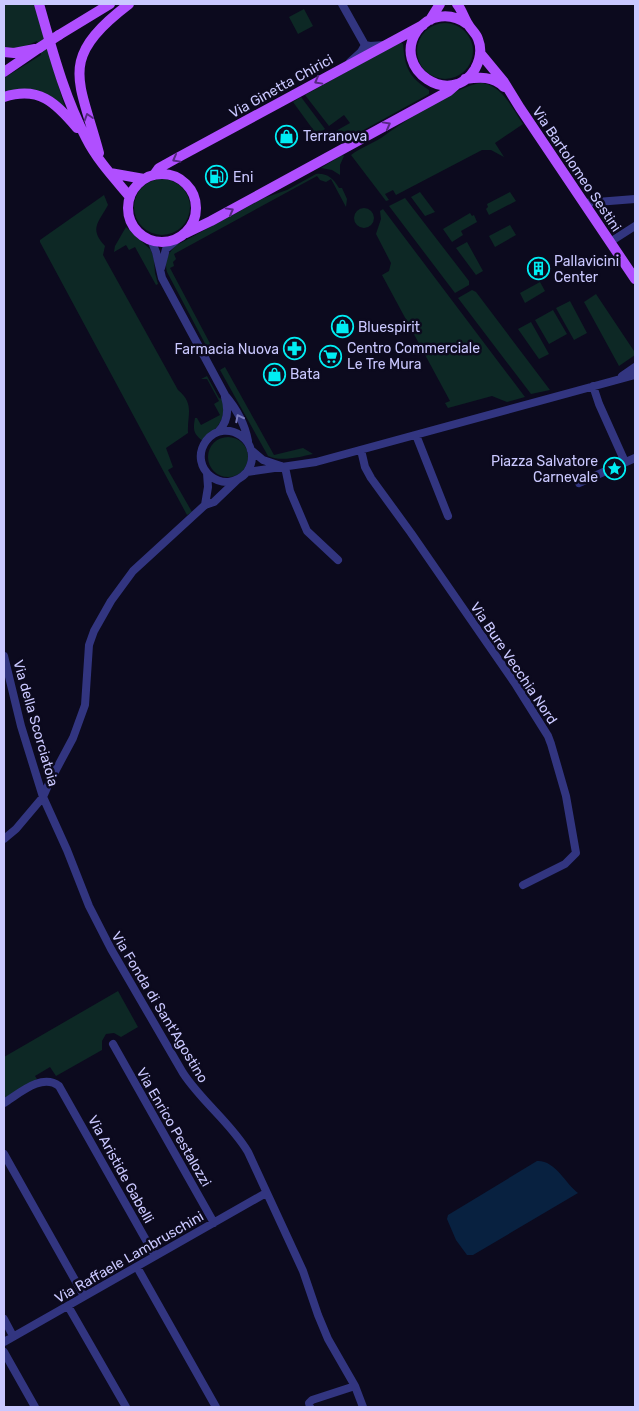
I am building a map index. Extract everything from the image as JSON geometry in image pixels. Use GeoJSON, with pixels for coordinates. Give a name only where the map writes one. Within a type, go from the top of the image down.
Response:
{"type":"FeatureCollection","features":[{"type":"Feature","properties":{"kind":"main road"},"geometry":{"type":"LineString","coordinates":[[39,4],[64,89],[86,139]]}},
{"type":"Feature","properties":{"kind":"main road"},"geometry":{"type":"LineString","coordinates":[[4,67],[39,48],[110,4]]}},
{"type":"Feature","properties":{"kind":"main road"},"geometry":{"type":"LineString","coordinates":[[102,164],[81,90],[80,64],[91,38],[130,4]]}},
{"type":"Feature","properties":{"kind":"main road"},"geometry":{"type":"LineString","coordinates":[[440,4],[415,34],[411,45],[411,57],[417,70],[423,77],[433,83],[445,85],[481,77],[492,80],[502,86],[514,99]]}},
{"type":"Feature","properties":{"kind":"main road"},"geometry":{"type":"LineString","coordinates":[[182,236],[193,223],[196,212],[195,200],[190,189],[178,177],[166,174],[154,174],[144,179],[135,187],[130,197],[128,213],[131,223],[141,235],[151,240],[162,242],[182,236],[211,221],[448,91],[476,68],[480,53],[477,37],[457,4]]}},
{"type":"Feature","properties":{"kind":"main road"},"geometry":{"type":"LineString","coordinates":[[426,22],[437,17],[449,16],[468,24]]}},
{"type":"Feature","properties":{"kind":"main road","name":"Via Ginetta Chirici"},"geometry":{"type":"LineString","coordinates":[[154,174],[159,168],[426,22]]}},
{"type":"Feature","properties":{"kind":"main road"},"geometry":{"type":"LineString","coordinates":[[4,52],[14,53],[39,48]]}},
{"type":"Feature","properties":{"kind":"main road"},"geometry":{"type":"LineString","coordinates":[[4,72],[39,48]]}},
{"type":"Feature","properties":{"kind":"main road"},"geometry":{"type":"LineString","coordinates":[[480,53],[504,82],[514,99]]}},
{"type":"Feature","properties":{"kind":"main road"},"geometry":{"type":"LineString","coordinates":[[4,97],[19,93],[36,94],[60,109],[86,139],[102,164],[130,197]]}},
{"type":"Feature","properties":{"kind":"main road","name":"Via Bartolomeo Sestini"},"geometry":{"type":"LineString","coordinates":[[514,99],[635,279]]}},
{"type":"Feature","properties":{"kind":"main road"},"geometry":{"type":"LineString","coordinates":[[110,173],[144,179]]}},
{"type":"Feature","properties":{"kind":"street"},"geometry":{"type":"LineString","coordinates":[[342,4],[364,45],[362,51],[348,65]]}},
{"type":"Feature","properties":{"kind":"street"},"geometry":{"type":"LineString","coordinates":[[364,45],[384,45]]}},
{"type":"Feature","properties":{"kind":"street"},"geometry":{"type":"LineString","coordinates":[[584,203],[635,199]]}},
{"type":"Feature","properties":{"kind":"street"},"geometry":{"type":"LineString","coordinates":[[610,242],[635,226]]}},
{"type":"Feature","properties":{"kind":"street"},"geometry":{"type":"LineString","coordinates":[[160,273],[166,249],[182,236]]}},
{"type":"Feature","properties":{"kind":"street"},"geometry":{"type":"LineString","coordinates":[[4,839],[16,829],[43,797],[73,738],[84,711],[87,692],[87,652],[94,630],[118,591],[133,571],[205,505],[214,502],[247,472],[252,462],[250,446],[244,428],[165,285],[151,240]]}},
{"type":"Feature","properties":{"kind":"street"},"geometry":{"type":"LineString","coordinates":[[617,379],[635,367]]}},
{"type":"Feature","properties":{"kind":"street"},"geometry":{"type":"LineString","coordinates":[[247,472],[309,464],[635,375]]}},
{"type":"Feature","properties":{"kind":"street"},"geometry":{"type":"LineString","coordinates":[[593,386],[625,462]]}},
{"type":"Feature","properties":{"kind":"street"},"geometry":{"type":"LineString","coordinates":[[205,505],[208,490],[207,473],[202,461],[202,448],[209,438],[222,429],[227,414],[225,395]]}},
{"type":"Feature","properties":{"kind":"street"},"geometry":{"type":"LineString","coordinates":[[218,432],[230,431],[237,433],[267,462],[285,467]]}},
{"type":"Feature","properties":{"kind":"street"},"geometry":{"type":"LineString","coordinates":[[416,435],[448,516]]}},
{"type":"Feature","properties":{"kind":"street","name":"Via Bure Vecchia Nord"},"geometry":{"type":"LineString","coordinates":[[361,450],[365,467],[371,478],[516,685],[540,722],[551,744],[566,796],[576,853],[565,864],[523,885]]}},
{"type":"Feature","properties":{"kind":"street"},"geometry":{"type":"LineString","coordinates":[[580,483],[635,458]]}},
{"type":"Feature","properties":{"kind":"street"},"geometry":{"type":"LineString","coordinates":[[285,467],[290,491],[307,531],[338,560]]}},
{"type":"Feature","properties":{"kind":"street"},"geometry":{"type":"LineString","coordinates":[[207,473],[218,481],[228,482],[237,480]]}},
{"type":"Feature","properties":{"kind":"street","name":"Via della Scorciatoia"},"geometry":{"type":"LineString","coordinates":[[4,656],[21,726],[43,797]]}},
{"type":"Feature","properties":{"kind":"street","name":"Via Fonda di Sant'Agostino"},"geometry":{"type":"LineString","coordinates":[[43,797],[67,850],[89,906],[111,949],[188,1081],[244,1147],[303,1271],[326,1333],[363,1407]]}},
{"type":"Feature","properties":{"kind":"street","name":"Via Enrico Pestalozzi"},"geometry":{"type":"LineString","coordinates":[[113,1044],[214,1223]]}},
{"type":"Feature","properties":{"kind":"street","name":"Via Aristide Gabelli"},"geometry":{"type":"LineString","coordinates":[[4,1102],[45,1080],[56,1083],[66,1094],[156,1256]]}},
{"type":"Feature","properties":{"kind":"street"},"geometry":{"type":"LineString","coordinates":[[4,1154],[84,1296]]}},
{"type":"Feature","properties":{"kind":"street","name":"Via Raffaele Lambruschini"},"geometry":{"type":"LineString","coordinates":[[4,1342],[266,1193]]}},
{"type":"Feature","properties":{"kind":"street"},"geometry":{"type":"LineString","coordinates":[[136,1267],[216,1407]]}},
{"type":"Feature","properties":{"kind":"street"},"geometry":{"type":"LineString","coordinates":[[68,1306],[126,1407]]}},
{"type":"Feature","properties":{"kind":"street"},"geometry":{"type":"LineString","coordinates":[[4,1319],[13,1336]]}},
{"type":"Feature","properties":{"kind":"street"},"geometry":{"type":"LineString","coordinates":[[4,1352],[35,1407]]}},
{"type":"Feature","properties":{"kind":"street"},"geometry":{"type":"LineString","coordinates":[[310,1407],[309,1403],[312,1400],[354,1386]]}},
{"type":"Feature","properties":{"kind":"green space"},"geometry":{"type":"Polygon","coordinates":[[[4,4],[34,4],[65,108],[57,102],[4,94],[4,78],[41,55],[37,41],[21,48],[4,49],[4,4]]]}},
{"type":"Feature","properties":{"kind":"green space"},"geometry":{"type":"Polygon","coordinates":[[[304,9],[313,26],[298,34],[289,17],[304,9]]]}},
{"type":"Feature","properties":{"kind":"green space"},"geometry":{"type":"Polygon","coordinates":[[[440,23],[450,23],[465,31],[471,40],[473,51],[471,62],[465,71],[450,79],[440,79],[429,74],[422,67],[417,56],[417,46],[422,35],[429,28],[440,23]]]}},
{"type":"Feature","properties":{"kind":"green space"},"geometry":{"type":"Polygon","coordinates":[[[400,42],[403,44],[409,71],[417,81],[429,90],[429,94],[342,142],[334,132],[350,123],[344,115],[329,126],[305,95],[400,42]]]}},
{"type":"Feature","properties":{"kind":"green space"},"geometry":{"type":"Polygon","coordinates":[[[482,83],[496,88],[501,93],[523,124],[495,143],[504,157],[491,150],[482,150],[396,195],[393,190],[385,194],[389,200],[386,201],[351,155],[445,97],[472,85],[482,83]]]}},
{"type":"Feature","properties":{"kind":"green space"},"geometry":{"type":"Polygon","coordinates":[[[301,97],[325,129],[317,135],[293,102],[301,97]]]}},
{"type":"Feature","properties":{"kind":"green space"},"geometry":{"type":"Polygon","coordinates":[[[342,155],[344,156],[340,165],[340,175],[332,170],[321,168],[342,155]]]}},
{"type":"Feature","properties":{"kind":"green space"},"geometry":{"type":"Polygon","coordinates":[[[316,174],[323,174],[329,177],[334,181],[339,188],[342,188],[347,199],[346,207],[331,179],[326,182],[320,180],[317,176],[174,254],[176,259],[173,262],[174,266],[170,268],[214,351],[210,353],[167,272],[166,260],[169,254],[177,245],[264,198],[287,190],[316,174]]]}},
{"type":"Feature","properties":{"kind":"green space"},"geometry":{"type":"Polygon","coordinates":[[[157,179],[167,179],[182,187],[188,196],[190,207],[188,218],[182,227],[167,235],[157,235],[146,230],[139,223],[134,212],[134,202],[139,191],[146,184],[157,179]]]}},
{"type":"Feature","properties":{"kind":"green space"},"geometry":{"type":"Polygon","coordinates":[[[420,192],[435,212],[425,216],[411,197],[420,192]]]}},
{"type":"Feature","properties":{"kind":"green space"},"geometry":{"type":"Polygon","coordinates":[[[510,192],[516,201],[489,215],[486,209],[488,207],[487,204],[510,192]]]}},
{"type":"Feature","properties":{"kind":"green space"},"geometry":{"type":"Polygon","coordinates":[[[104,195],[108,205],[98,221],[96,230],[97,235],[105,246],[103,255],[178,390],[187,400],[189,410],[188,433],[166,448],[173,467],[168,470],[192,512],[187,515],[40,242],[40,240],[104,195]]]}},
{"type":"Feature","properties":{"kind":"green space"},"geometry":{"type":"Polygon","coordinates":[[[405,198],[469,281],[469,285],[455,293],[389,206],[405,198]]]}},
{"type":"Feature","properties":{"kind":"green space"},"geometry":{"type":"Polygon","coordinates":[[[360,208],[368,208],[374,214],[374,222],[368,228],[360,228],[354,222],[354,214],[360,208]]]}},
{"type":"Feature","properties":{"kind":"green space"},"geometry":{"type":"Polygon","coordinates":[[[383,209],[525,397],[507,402],[492,396],[448,408],[445,403],[450,401],[382,275],[389,271],[391,263],[376,234],[381,219],[380,211],[383,209]]]}},
{"type":"Feature","properties":{"kind":"green space"},"geometry":{"type":"Polygon","coordinates":[[[470,213],[472,216],[474,215],[477,222],[461,231],[463,235],[452,242],[443,229],[470,213]]]}},
{"type":"Feature","properties":{"kind":"green space"},"geometry":{"type":"Polygon","coordinates":[[[510,225],[516,235],[495,247],[489,236],[510,225]]]}},
{"type":"Feature","properties":{"kind":"green space"},"geometry":{"type":"Polygon","coordinates":[[[126,227],[151,250],[158,284],[156,285],[135,247],[129,250],[126,245],[114,252],[115,246],[126,227]]]}},
{"type":"Feature","properties":{"kind":"green space"},"geometry":{"type":"Polygon","coordinates":[[[467,242],[483,271],[476,275],[456,248],[467,242]]]}},
{"type":"Feature","properties":{"kind":"green space"},"geometry":{"type":"Polygon","coordinates":[[[540,282],[545,291],[525,303],[520,293],[540,282]]]}},
{"type":"Feature","properties":{"kind":"green space"},"geometry":{"type":"Polygon","coordinates":[[[472,290],[476,292],[550,390],[531,394],[458,298],[472,290]]]}},
{"type":"Feature","properties":{"kind":"green space"},"geometry":{"type":"Polygon","coordinates":[[[596,294],[635,350],[635,355],[619,366],[584,302],[596,294]]]}},
{"type":"Feature","properties":{"kind":"green space"},"geometry":{"type":"Polygon","coordinates":[[[570,301],[587,333],[574,340],[556,308],[570,301]]]}},
{"type":"Feature","properties":{"kind":"green space"},"geometry":{"type":"Polygon","coordinates":[[[553,310],[567,334],[549,344],[535,320],[553,310]]]}},
{"type":"Feature","properties":{"kind":"green space"},"geometry":{"type":"Polygon","coordinates":[[[531,322],[549,354],[539,359],[518,329],[531,322]]]}},
{"type":"Feature","properties":{"kind":"green space"},"geometry":{"type":"Polygon","coordinates":[[[225,367],[274,455],[303,448],[313,454],[284,459],[268,456],[220,370],[225,367]]]}},
{"type":"Feature","properties":{"kind":"green space"},"geometry":{"type":"Polygon","coordinates":[[[207,376],[219,398],[222,399],[223,412],[220,423],[203,441],[197,436],[195,431],[195,418],[197,418],[201,425],[220,415],[214,404],[219,401],[207,379],[201,379],[207,376]]]}},
{"type":"Feature","properties":{"kind":"green space"},"geometry":{"type":"Polygon","coordinates":[[[232,437],[239,440],[245,446],[248,457],[247,465],[239,474],[232,477],[224,477],[217,474],[209,465],[208,453],[211,446],[220,438],[232,437]]]}},
{"type":"Feature","properties":{"kind":"green space"},"geometry":{"type":"Polygon","coordinates":[[[118,991],[138,1027],[121,1037],[114,1033],[106,1034],[102,1041],[102,1050],[56,1076],[50,1067],[35,1076],[37,1079],[4,1098],[4,1057],[118,991]]]}},
{"type":"Feature","properties":{"kind":"water"},"geometry":{"type":"Polygon","coordinates":[[[537,1161],[549,1164],[578,1193],[473,1255],[467,1255],[456,1240],[447,1219],[448,1215],[537,1161]]]}},
{"type":"Feature","properties":{"kind":"place","name":"Terranova"},"geometry":{"type":"Point","coordinates":[287,136]}},
{"type":"Feature","properties":{"kind":"place","name":"Eni"},"geometry":{"type":"Point","coordinates":[217,177]}},
{"type":"Feature","properties":{"kind":"place","name":"Pallavicini Center"},"geometry":{"type":"Point","coordinates":[538,269]}},
{"type":"Feature","properties":{"kind":"place","name":"Bluespirit"},"geometry":{"type":"Point","coordinates":[342,327]}},
{"type":"Feature","properties":{"kind":"place","name":"Farmacia Nuova"},"geometry":{"type":"Point","coordinates":[295,349]}},
{"type":"Feature","properties":{"kind":"place","name":"Centro Commerciale Le Tre Mura"},"geometry":{"type":"Point","coordinates":[331,356]}},
{"type":"Feature","properties":{"kind":"place","name":"Bata"},"geometry":{"type":"Point","coordinates":[274,374]}},
{"type":"Feature","properties":{"kind":"place","name":"Piazza Salvatore Carnevale"},"geometry":{"type":"Point","coordinates":[614,469]}}]}
